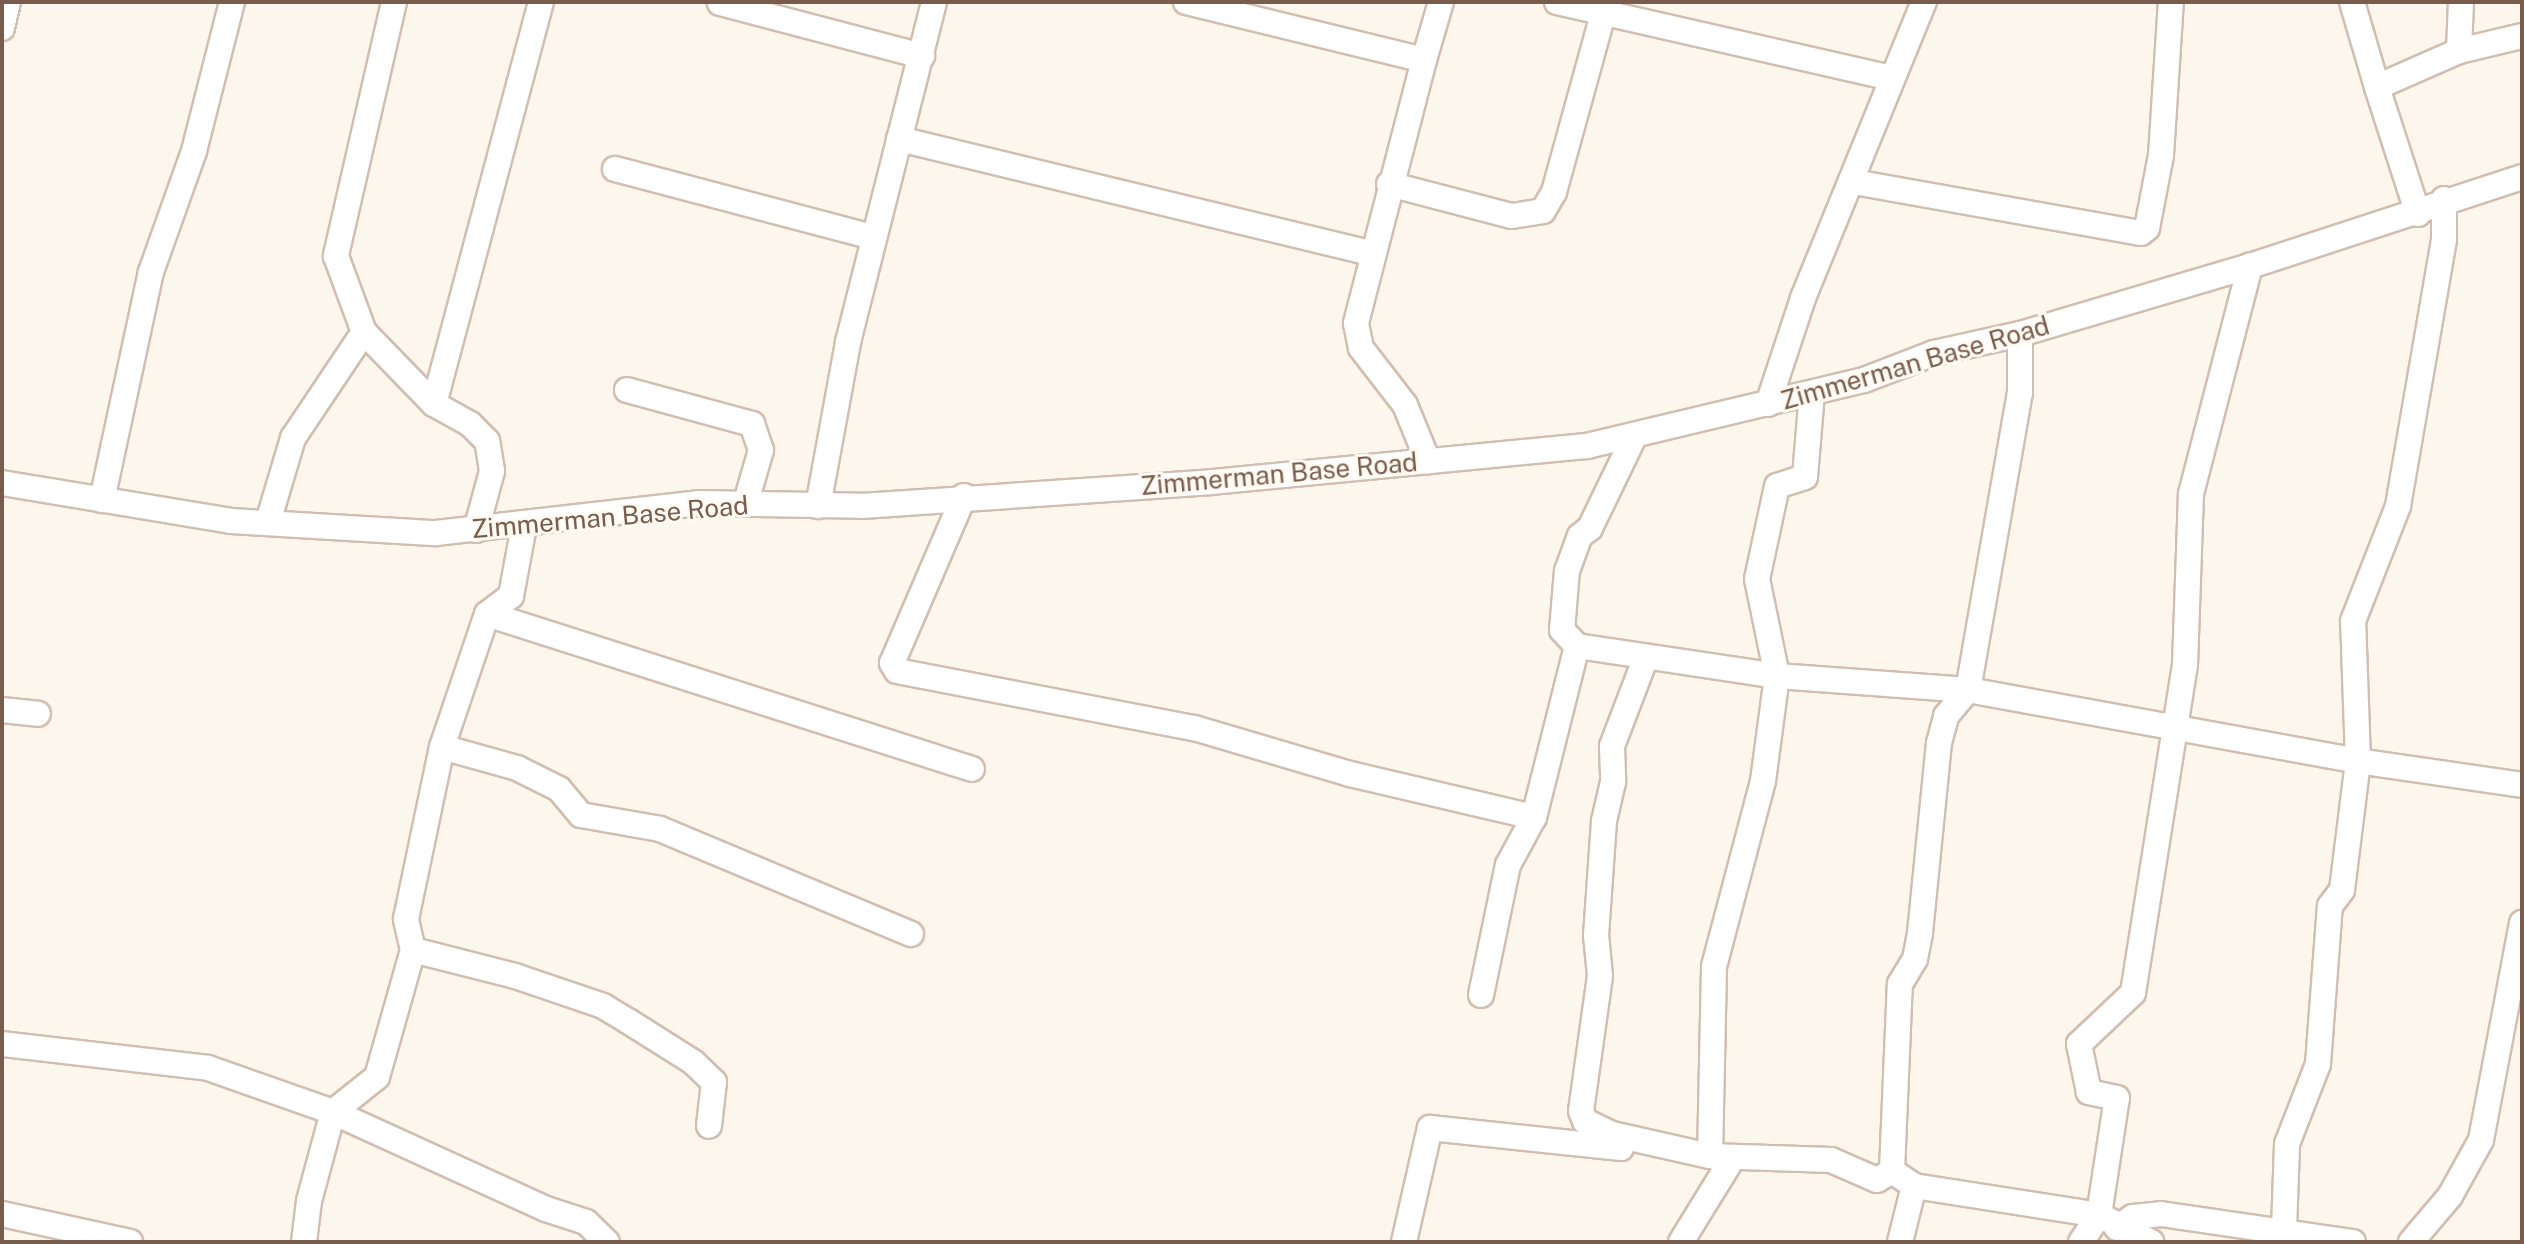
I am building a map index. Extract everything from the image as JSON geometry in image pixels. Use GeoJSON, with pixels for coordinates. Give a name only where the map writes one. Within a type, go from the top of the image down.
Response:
{"type":"FeatureCollection","features":[{"type":"Feature","properties":{"kind":"street"},"geometry":{"type":"LineString","coordinates":[[2,28],[8,2]]}},
{"type":"Feature","properties":{"kind":"street"},"geometry":{"type":"LineString","coordinates":[[102,500],[151,272],[194,151],[232,2]]}},
{"type":"Feature","properties":{"kind":"street"},"geometry":{"type":"LineString","coordinates":[[394,2],[336,256],[364,332],[434,404],[470,424],[487,441],[492,471],[476,530]]}},
{"type":"Feature","properties":{"kind":"street"},"geometry":{"type":"LineString","coordinates":[[434,404],[541,2]]}},
{"type":"Feature","properties":{"kind":"street"},"geometry":{"type":"LineString","coordinates":[[818,506],[829,425],[873,237],[934,2]]}},
{"type":"Feature","properties":{"kind":"street"},"geometry":{"type":"LineString","coordinates":[[1186,2],[1424,60]]}},
{"type":"Feature","properties":{"kind":"street"},"geometry":{"type":"LineString","coordinates":[[1428,461],[1405,405],[1361,348],[1356,323],[1370,253],[1441,2]]}},
{"type":"Feature","properties":{"kind":"street"},"geometry":{"type":"LineString","coordinates":[[1557,2],[1892,78]]}},
{"type":"Feature","properties":{"kind":"street"},"geometry":{"type":"LineString","coordinates":[[1768,404],[1803,298],[1854,182],[1924,2]]}},
{"type":"Feature","properties":{"kind":"street"},"geometry":{"type":"LineString","coordinates":[[1854,182],[2141,233],[2147,228],[2161,155],[2171,2]]}},
{"type":"Feature","properties":{"kind":"street"},"geometry":{"type":"LineString","coordinates":[[2352,2],[2418,214]]}},
{"type":"Feature","properties":{"kind":"street"},"geometry":{"type":"LineString","coordinates":[[2459,51],[2461,2]]}},
{"type":"Feature","properties":{"kind":"street"},"geometry":{"type":"LineString","coordinates":[[720,3],[922,56]]}},
{"type":"Feature","properties":{"kind":"street"},"geometry":{"type":"LineString","coordinates":[[1389,184],[1512,216],[1543,211],[1554,192],[1603,14]]}},
{"type":"Feature","properties":{"kind":"street"},"geometry":{"type":"LineString","coordinates":[[2377,87],[2459,51],[2522,36]]}},
{"type":"Feature","properties":{"kind":"street"},"geometry":{"type":"LineString","coordinates":[[899,139],[1370,253]]}},
{"type":"Feature","properties":{"kind":"street"},"geometry":{"type":"LineString","coordinates":[[615,169],[873,237]]}},
{"type":"Feature","properties":{"kind":"street","name":"Zimmerman Base Road"},"geometry":{"type":"LineString","coordinates":[[2,483],[268,522],[436,533],[524,526],[698,503],[818,506],[1212,482],[1634,437],[1812,393],[1934,353],[2020,334],[2418,214],[2444,199],[2522,177]]}},
{"type":"Feature","properties":{"kind":"street"},"geometry":{"type":"LineString","coordinates":[[2284,1230],[2287,1144],[2318,1064],[2330,906],[2342,890],[2358,761],[2353,621],[2398,506],[2444,240],[2444,199]]}},
{"type":"Feature","properties":{"kind":"street"},"geometry":{"type":"LineString","coordinates":[[2108,1221],[2117,1098],[2089,1092],[2079,1044],[2133,993],[2185,665],[2191,494],[2250,266]]}},
{"type":"Feature","properties":{"kind":"street"},"geometry":{"type":"LineString","coordinates":[[268,522],[293,438],[364,332]]}},
{"type":"Feature","properties":{"kind":"street"},"geometry":{"type":"LineString","coordinates":[[1892,1171],[1900,984],[1915,959],[1920,933],[1942,730],[1946,716],[1968,690],[2020,393],[2020,334]]}},
{"type":"Feature","properties":{"kind":"street"},"geometry":{"type":"LineString","coordinates":[[627,390],[752,424],[761,450],[746,502]]}},
{"type":"Feature","properties":{"kind":"street"},"geometry":{"type":"LineString","coordinates":[[1681,1242],[1721,1157],[1714,967],[1763,781],[1777,676],[1757,579],[1777,486],[1805,477],[1812,393]]}},
{"type":"Feature","properties":{"kind":"street"},"geometry":{"type":"LineString","coordinates":[[1634,437],[1590,528],[1580,536],[1567,571],[1562,630],[1577,646],[1777,676],[1968,690],[2358,761],[2522,785]]}},
{"type":"Feature","properties":{"kind":"street"},"geometry":{"type":"LineString","coordinates":[[964,496],[892,663],[897,671],[1194,728],[1350,774],[1534,817]]}},
{"type":"Feature","properties":{"kind":"street"},"geometry":{"type":"LineString","coordinates":[[304,1242],[309,1201],[333,1112],[377,1077],[413,950],[406,919],[442,747],[487,614],[511,596],[524,526]]}},
{"type":"Feature","properties":{"kind":"street"},"geometry":{"type":"LineString","coordinates":[[487,614],[972,769]]}},
{"type":"Feature","properties":{"kind":"street"},"geometry":{"type":"LineString","coordinates":[[1481,995],[1508,865],[1534,817],[1577,646]]}},
{"type":"Feature","properties":{"kind":"street"},"geometry":{"type":"LineString","coordinates":[[1646,657],[1612,746],[1613,782],[1604,821],[1596,935],[1600,976],[1581,1111],[1585,1121],[1612,1134],[1721,1157]]}},
{"type":"Feature","properties":{"kind":"street"},"geometry":{"type":"LineString","coordinates":[[2,710],[38,714]]}},
{"type":"Feature","properties":{"kind":"street"},"geometry":{"type":"LineString","coordinates":[[442,747],[517,768],[559,789],[581,815],[660,829],[911,934]]}},
{"type":"Feature","properties":{"kind":"street"},"geometry":{"type":"LineString","coordinates":[[2411,1242],[2450,1196],[2481,1140],[2522,923]]}},
{"type":"Feature","properties":{"kind":"street"},"geometry":{"type":"LineString","coordinates":[[413,950],[515,976],[603,1006],[693,1062],[714,1082],[709,1126]]}},
{"type":"Feature","properties":{"kind":"street"},"geometry":{"type":"LineString","coordinates":[[2,1044],[208,1068],[333,1112],[586,1222],[607,1242]]}},
{"type":"Feature","properties":{"kind":"street"},"geometry":{"type":"LineString","coordinates":[[1404,1242],[1430,1128],[1721,1157],[1831,1160],[1877,1180],[1892,1171]]}},
{"type":"Feature","properties":{"kind":"street"},"geometry":{"type":"LineString","coordinates":[[1892,1171],[1914,1186],[2108,1221],[2151,1242]]}},
{"type":"Feature","properties":{"kind":"street"},"geometry":{"type":"LineString","coordinates":[[1900,1242],[1914,1186]]}},
{"type":"Feature","properties":{"kind":"street"},"geometry":{"type":"LineString","coordinates":[[2081,1242],[2108,1221],[2146,1213],[2353,1242]]}},
{"type":"Feature","properties":{"kind":"street"},"geometry":{"type":"LineString","coordinates":[[2,1214],[130,1242]]}}]}
